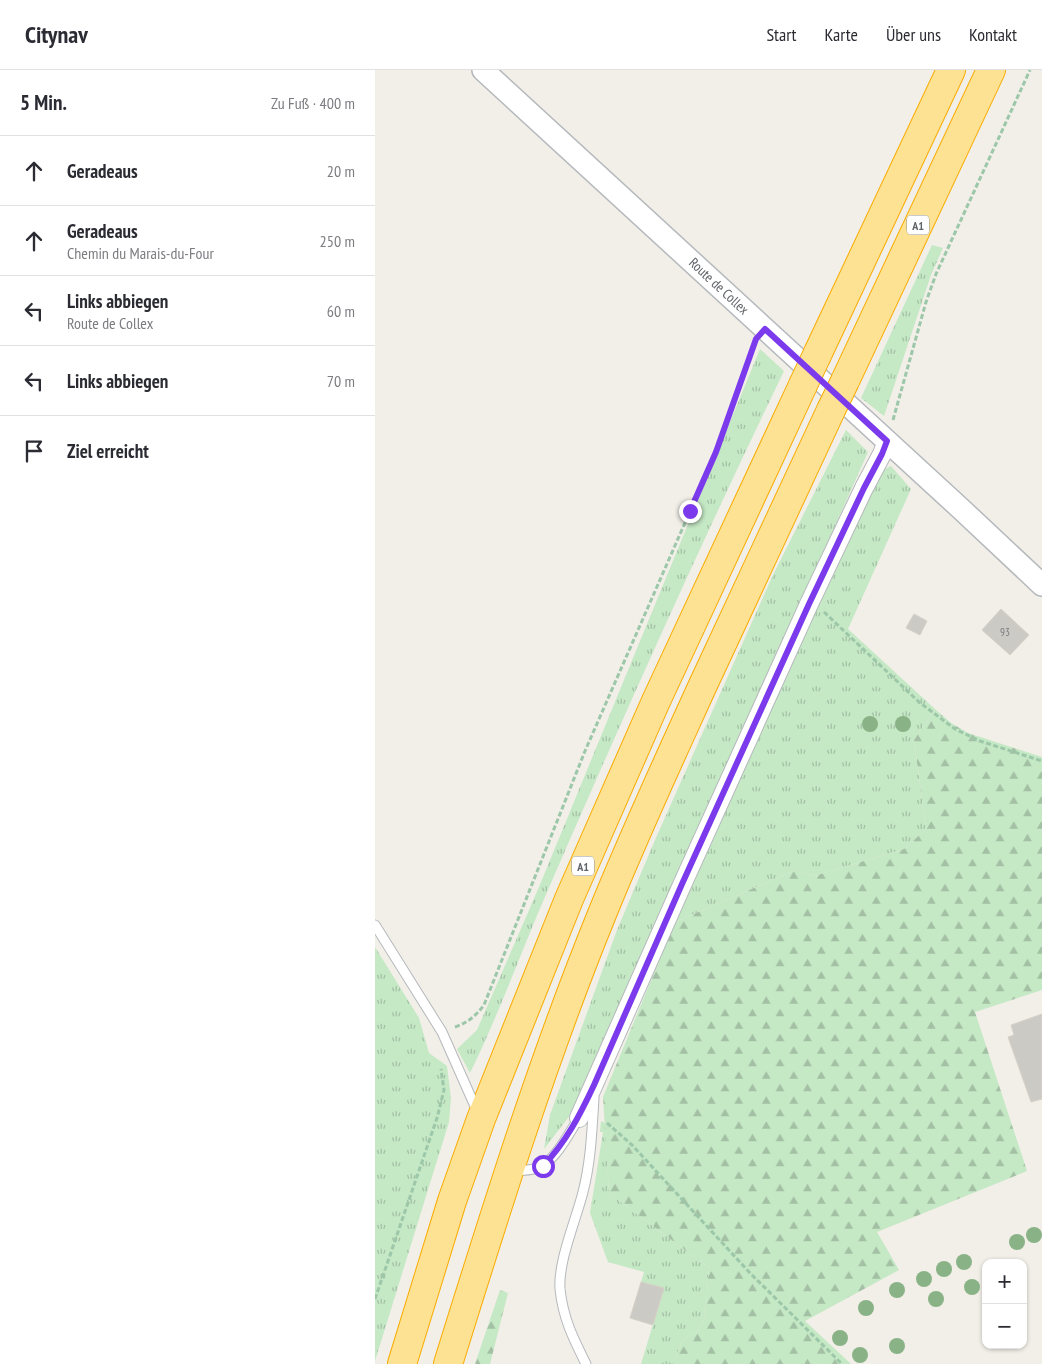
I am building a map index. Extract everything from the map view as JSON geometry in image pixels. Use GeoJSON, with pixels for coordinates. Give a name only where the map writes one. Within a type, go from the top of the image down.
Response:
{"type":"FeatureCollection","features":[{"type":"Feature","properties":{"kind":"highway","name":"A1"},"geometry":{"type":"LineString","coordinates":[[402,1364],[452,1201],[481,1119],[531,990],[612,799],[803,384],[951,70]]}},
{"type":"Feature","properties":{"kind":"highway","name":"A1"},"geometry":{"type":"LineString","coordinates":[[448,1364],[509,1172],[560,1022],[602,913],[685,725],[991,70]]}},
{"type":"Feature","properties":{"kind":"street","name":"Route de Collex"},"geometry":{"type":"LineString","coordinates":[[483,70],[1042,585]]}},
{"type":"Feature","properties":{"kind":"street"},"geometry":{"type":"LineString","coordinates":[[586,1115],[594,1085],[682,884],[809,604],[887,441]]}},
{"type":"Feature","properties":{"kind":"lane"},"geometry":{"type":"LineString","coordinates":[[375,925],[442,1032],[481,1119]]}},
{"type":"Feature","properties":{"kind":"lane"},"geometry":{"type":"LineString","coordinates":[[509,1172],[543,1166],[586,1115],[593,1131],[583,1191],[564,1259],[560,1287],[566,1323],[585,1364]]}},
{"type":"Feature","properties":{"kind":"path"},"geometry":{"type":"LineString","coordinates":[[887,441],[936,274],[1030,70]]}},
{"type":"Feature","properties":{"kind":"path"},"geometry":{"type":"LineString","coordinates":[[375,1299],[442,1099],[444,1080],[438,1050],[442,1032],[463,1024],[476,1016],[484,1005],[585,752],[716,452],[756,339],[765,329]]}},
{"type":"Feature","properties":{"kind":"path"},"geometry":{"type":"LineString","coordinates":[[809,604],[817,611],[822,610],[919,702],[955,729],[980,741],[1042,761]]}},
{"type":"Feature","properties":{"kind":"path"},"geometry":{"type":"LineString","coordinates":[[586,1115],[601,1118],[632,1145],[750,1273],[842,1364]]}},
{"type":"Feature","properties":{"kind":"green space"},"geometry":{"type":"Polygon","coordinates":[[[932,245],[943,248],[931,275],[884,416],[861,398],[932,245]]]}},
{"type":"Feature","properties":{"kind":"green space"},"geometry":{"type":"Polygon","coordinates":[[[760,349],[784,371],[634,696],[547,892],[481,1051],[470,1073],[457,1049],[477,1030],[539,887],[760,349]]]}},
{"type":"Feature","properties":{"kind":"green space"},"geometry":{"type":"Polygon","coordinates":[[[846,430],[868,452],[571,1114],[544,1149],[550,1115],[617,930],[772,577],[846,430]]]}},
{"type":"Feature","properties":{"kind":"green space"},"geometry":{"type":"Polygon","coordinates":[[[891,466],[911,489],[848,629],[935,709],[914,740],[926,829],[904,849],[814,876],[796,870],[675,922],[873,483],[885,469],[891,466]]]}},
{"type":"Feature","properties":{"kind":"green space"},"geometry":{"type":"Polygon","coordinates":[[[935,709],[951,723],[968,733],[1042,757],[1042,990],[975,1012],[1027,1171],[877,1232],[899,1270],[805,1321],[851,1364],[672,1364],[683,1340],[696,1333],[705,1318],[709,1268],[609,1193],[603,1097],[675,922],[796,870],[814,876],[904,849],[926,829],[914,740],[935,709]]]}},
{"type":"Feature","properties":{"kind":"green space"},"geometry":{"type":"Polygon","coordinates":[[[375,947],[419,1018],[429,1053],[447,1066],[451,1098],[449,1122],[375,1361],[375,947]]]}},
{"type":"Feature","properties":{"kind":"green space"},"geometry":{"type":"Polygon","coordinates":[[[601,1121],[605,1123],[609,1193],[709,1268],[705,1318],[696,1333],[683,1340],[672,1364],[641,1364],[664,1288],[641,1282],[644,1272],[608,1262],[590,1213],[603,1132],[600,1132],[601,1121]]]}},
{"type":"Feature","properties":{"kind":"green space"},"geometry":{"type":"Polygon","coordinates":[[[500,1290],[508,1293],[490,1364],[475,1364],[500,1290]]]}},
{"type":"Feature","properties":{"kind":"building"},"geometry":{"type":"Polygon","coordinates":[[[1001,609],[1029,635],[1010,655],[982,630],[1001,609]]]}},
{"type":"Feature","properties":{"kind":"building"},"geometry":{"type":"Polygon","coordinates":[[[914,614],[927,621],[920,635],[906,628],[914,614]]]}},
{"type":"Feature","properties":{"kind":"building"},"geometry":{"type":"Polygon","coordinates":[[[1042,1014],[1042,1099],[1031,1102],[1008,1037],[1014,1035],[1011,1025],[1042,1014]]]}},
{"type":"Feature","properties":{"kind":"building"},"geometry":{"type":"Polygon","coordinates":[[[641,1282],[664,1288],[653,1325],[630,1318],[641,1282]]]}},
{"type":"Feature","properties":{"kind":"route"},"geometry":{"type":"LineString","coordinates":[[543,1166],[560,1147],[579,1118],[682,884],[809,604],[887,441],[765,329],[756,339],[716,452],[690,511]]}}]}
